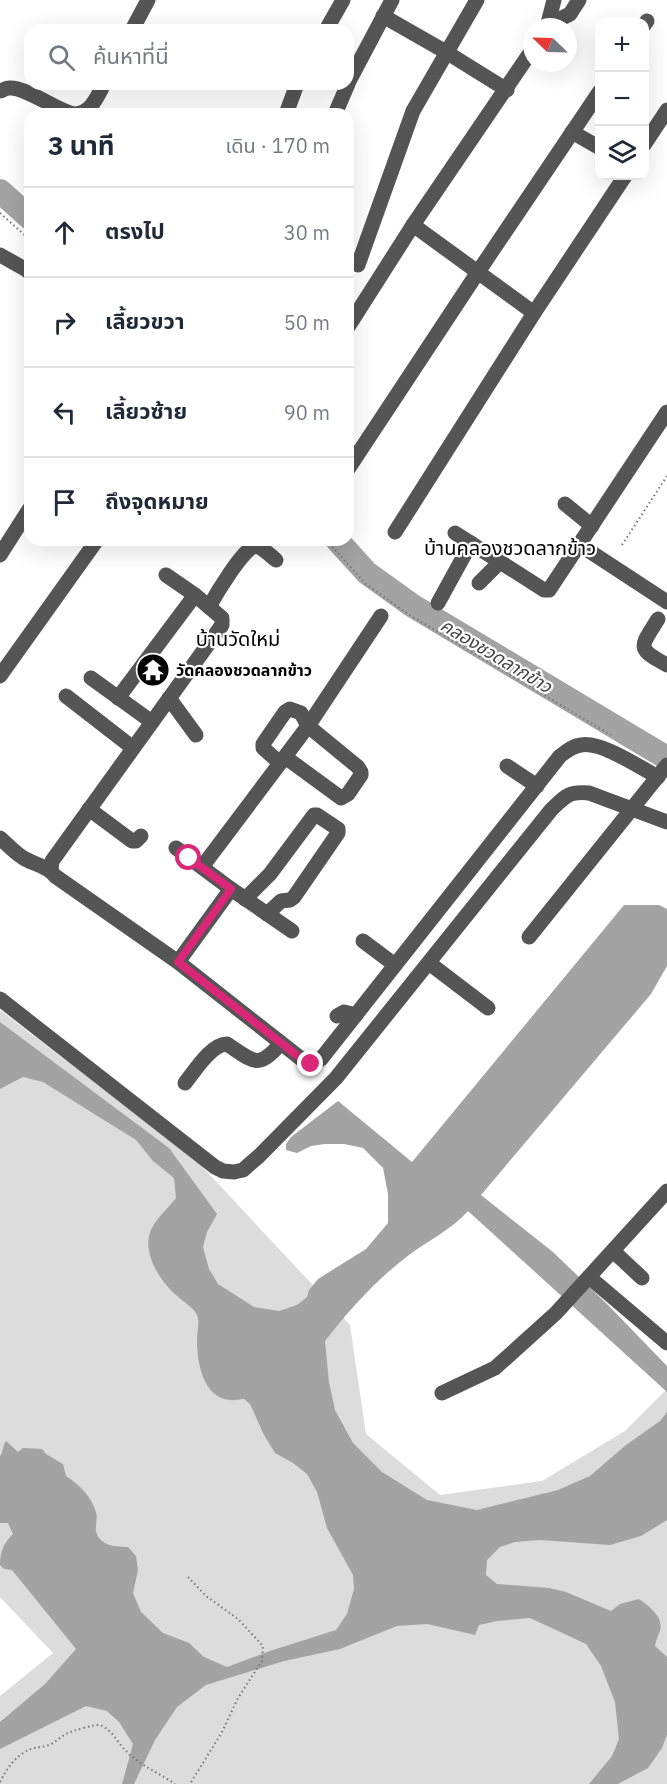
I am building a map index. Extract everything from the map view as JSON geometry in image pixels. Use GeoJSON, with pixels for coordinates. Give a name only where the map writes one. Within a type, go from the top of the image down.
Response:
{"type":"FeatureCollection","features":[{"type":"Feature","properties":{"kind":"street"},"geometry":{"type":"LineString","coordinates":[[329,24],[343,0]]}},
{"type":"Feature","properties":{"kind":"street"},"geometry":{"type":"LineString","coordinates":[[354,72],[392,0]]}},
{"type":"Feature","properties":{"kind":"street"},"geometry":{"type":"LineString","coordinates":[[358,265],[413,111],[477,0]]}},
{"type":"Feature","properties":{"kind":"street"},"geometry":{"type":"LineString","coordinates":[[550,18],[554,0]]}},
{"type":"Feature","properties":{"kind":"street"},"geometry":{"type":"LineString","coordinates":[[563,18],[570,14],[579,0]]}},
{"type":"Feature","properties":{"kind":"street"},"geometry":{"type":"LineString","coordinates":[[135,24],[144,2]]}},
{"type":"Feature","properties":{"kind":"street"},"geometry":{"type":"LineString","coordinates":[[383,16],[507,90]]}},
{"type":"Feature","properties":{"kind":"street"},"geometry":{"type":"LineString","coordinates":[[354,318],[413,225],[523,64]]}},
{"type":"Feature","properties":{"kind":"street"},"geometry":{"type":"LineString","coordinates":[[0,91],[10,87],[20,89],[56,108]]}},
{"type":"Feature","properties":{"kind":"street"},"geometry":{"type":"LineString","coordinates":[[88,108],[95,102],[101,90]]}},
{"type":"Feature","properties":{"kind":"street"},"geometry":{"type":"LineString","coordinates":[[288,108],[295,90]]}},
{"type":"Feature","properties":{"kind":"street"},"geometry":{"type":"LineString","coordinates":[[338,108],[346,90]]}},
{"type":"Feature","properties":{"kind":"street"},"geometry":{"type":"LineString","coordinates":[[354,460],[595,98]]}},
{"type":"Feature","properties":{"kind":"street"},"geometry":{"type":"LineString","coordinates":[[649,139],[667,110]]}},
{"type":"Feature","properties":{"kind":"street"},"geometry":{"type":"LineString","coordinates":[[572,132],[595,145]]}},
{"type":"Feature","properties":{"kind":"street"},"geometry":{"type":"LineString","coordinates":[[395,532],[534,313],[622,180]]}},
{"type":"Feature","properties":{"kind":"street"},"geometry":{"type":"LineString","coordinates":[[413,225],[534,313]]}},
{"type":"Feature","properties":{"kind":"street"},"geometry":{"type":"LineString","coordinates":[[0,255],[24,268]]}},
{"type":"Feature","properties":{"kind":"street"},"geometry":{"type":"LineString","coordinates":[[455,532],[544,590],[549,590],[667,412]]}},
{"type":"Feature","properties":{"kind":"street"},"geometry":{"type":"LineString","coordinates":[[565,504],[592,526]]}},
{"type":"Feature","properties":{"kind":"street"},"geometry":{"type":"LineString","coordinates":[[0,555],[24,517]]}},
{"type":"Feature","properties":{"kind":"street"},"geometry":{"type":"LineString","coordinates":[[438,603],[471,543]]}},
{"type":"Feature","properties":{"kind":"street"},"geometry":{"type":"LineString","coordinates":[[580,545],[667,602]]}},
{"type":"Feature","properties":{"kind":"street"},"geometry":{"type":"LineString","coordinates":[[0,676],[94,546]]}},
{"type":"Feature","properties":{"kind":"street"},"geometry":{"type":"LineString","coordinates":[[208,607],[243,555],[252,547],[257,546],[276,560]]}},
{"type":"Feature","properties":{"kind":"street"},"geometry":{"type":"LineString","coordinates":[[479,583],[500,562]]}},
{"type":"Feature","properties":{"kind":"street"},"geometry":{"type":"LineString","coordinates":[[51,870],[52,861],[222,625],[222,618],[166,574]]}},
{"type":"Feature","properties":{"kind":"street"},"geometry":{"type":"LineString","coordinates":[[118,698],[195,595]]}},
{"type":"Feature","properties":{"kind":"street"},"geometry":{"type":"LineString","coordinates":[[202,867],[308,726],[381,616]]}},
{"type":"Feature","properties":{"kind":"street"},"geometry":{"type":"LineString","coordinates":[[658,619],[644,642],[644,648],[646,654],[667,665]]}},
{"type":"Feature","properties":{"kind":"street"},"geometry":{"type":"LineString","coordinates":[[91,678],[152,722]]}},
{"type":"Feature","properties":{"kind":"street"},"geometry":{"type":"LineString","coordinates":[[66,696],[133,748]]}},
{"type":"Feature","properties":{"kind":"street"},"geometry":{"type":"LineString","coordinates":[[169,698],[196,735]]}},
{"type":"Feature","properties":{"kind":"street"},"geometry":{"type":"LineString","coordinates":[[290,709],[301,713],[308,726],[358,767],[361,775],[348,794],[341,798],[282,760],[263,748],[263,744],[285,712],[290,709]]}},
{"type":"Feature","properties":{"kind":"street"},"geometry":{"type":"LineString","coordinates":[[0,838],[20,856],[51,870],[55,876],[178,962],[304,1061],[315,1064],[560,756],[582,744],[599,746],[664,769],[529,937]]}},
{"type":"Feature","properties":{"kind":"street"},"geometry":{"type":"LineString","coordinates":[[507,766],[537,786]]}},
{"type":"Feature","properties":{"kind":"street"},"geometry":{"type":"LineString","coordinates":[[0,999],[215,1167],[223,1171],[243,1170],[336,1078],[551,810],[566,795],[578,792],[589,793],[667,822]]}},
{"type":"Feature","properties":{"kind":"street"},"geometry":{"type":"LineString","coordinates":[[89,809],[132,841],[136,841],[141,836]]}},
{"type":"Feature","properties":{"kind":"street"},"geometry":{"type":"LineString","coordinates":[[245,899],[270,874],[312,817],[317,815],[334,825],[338,833],[294,897],[281,901],[267,914]]}},
{"type":"Feature","properties":{"kind":"street"},"geometry":{"type":"LineString","coordinates":[[176,848],[292,931]]}},
{"type":"Feature","properties":{"kind":"street"},"geometry":{"type":"LineString","coordinates":[[178,962],[231,889]]}},
{"type":"Feature","properties":{"kind":"street"},"geometry":{"type":"LineString","coordinates":[[363,941],[395,964]]}},
{"type":"Feature","properties":{"kind":"street"},"geometry":{"type":"LineString","coordinates":[[429,963],[488,1008]]}},
{"type":"Feature","properties":{"kind":"street"},"geometry":{"type":"LineString","coordinates":[[337,1016],[344,1012],[356,1015]]}},
{"type":"Feature","properties":{"kind":"street"},"geometry":{"type":"LineString","coordinates":[[185,1083],[215,1047],[227,1044],[252,1060],[261,1062],[269,1057],[281,1043]]}},
{"type":"Feature","properties":{"kind":"street"},"geometry":{"type":"LineString","coordinates":[[442,1393],[495,1368],[556,1313],[667,1191]]}},
{"type":"Feature","properties":{"kind":"street"},"geometry":{"type":"LineString","coordinates":[[613,1251],[642,1278]]}},
{"type":"Feature","properties":{"kind":"street"},"geometry":{"type":"LineString","coordinates":[[588,1279],[665,1338]]}},
{"type":"Feature","properties":{"kind":"path"},"geometry":{"type":"LineString","coordinates":[[0,213],[24,235]]}},
{"type":"Feature","properties":{"kind":"path"},"geometry":{"type":"LineString","coordinates":[[622,546],[667,476]]}},
{"type":"Feature","properties":{"kind":"path"},"geometry":{"type":"LineString","coordinates":[[331,546],[366,584],[408,614],[620,740]]}},
{"type":"Feature","properties":{"kind":"path"},"geometry":{"type":"LineString","coordinates":[[188,1577],[206,1596],[238,1620],[263,1646],[262,1661],[238,1698],[222,1732],[190,1784]]}},
{"type":"Feature","properties":{"kind":"path"},"geometry":{"type":"LineString","coordinates":[[0,1782],[8,1766],[30,1748],[39,1748],[56,1742],[69,1732],[98,1724],[108,1730],[126,1752],[175,1784]]}},
{"type":"Feature","properties":{"kind":"shaded area"},"geometry":{"type":"Polygon","coordinates":[[[624,905],[659,905],[667,909],[667,966],[651,994],[481,1195],[553,1252],[667,1366],[667,1392],[468,1211],[440,1235],[409,1255],[375,1284],[325,1341],[329,1382],[335,1410],[353,1443],[382,1472],[427,1500],[477,1510],[558,1490],[590,1476],[626,1445],[660,1421],[667,1412],[667,1520],[641,1536],[610,1545],[540,1540],[515,1542],[500,1547],[487,1560],[486,1575],[497,1584],[549,1588],[566,1592],[611,1611],[620,1604],[639,1599],[655,1612],[661,1626],[655,1646],[667,1657],[667,1735],[662,1748],[648,1768],[618,1784],[589,1784],[612,1756],[619,1739],[615,1702],[601,1666],[586,1644],[530,1618],[479,1625],[475,1635],[427,1624],[397,1626],[340,1649],[284,1661],[206,1685],[177,1707],[155,1740],[134,1784],[122,1784],[133,1744],[119,1722],[107,1711],[86,1706],[0,1749],[0,1722],[45,1684],[76,1649],[12,1570],[4,1569],[0,1565],[3,1548],[13,1534],[8,1523],[0,1523],[0,1456],[6,1441],[18,1452],[23,1448],[42,1449],[63,1464],[66,1476],[84,1491],[94,1506],[97,1515],[96,1531],[101,1540],[109,1545],[128,1547],[136,1556],[138,1570],[133,1593],[141,1612],[163,1633],[189,1643],[204,1657],[227,1667],[336,1630],[347,1614],[354,1589],[353,1575],[327,1528],[317,1492],[307,1474],[275,1453],[250,1404],[244,1399],[221,1398],[213,1393],[203,1378],[198,1359],[197,1314],[170,1289],[153,1264],[148,1244],[149,1235],[155,1222],[176,1198],[174,1178],[153,1161],[136,1140],[43,1082],[23,1077],[0,1089],[0,1022],[169,1148],[217,1214],[207,1232],[203,1247],[209,1269],[218,1284],[254,1307],[279,1311],[297,1305],[307,1297],[309,1290],[318,1279],[366,1249],[388,1223],[388,1194],[383,1168],[363,1148],[344,1144],[325,1144],[311,1146],[297,1153],[286,1150],[286,1144],[291,1137],[338,1101],[412,1162],[624,905]]]}},
{"type":"Feature","properties":{"kind":"shaded area"},"geometry":{"type":"Polygon","coordinates":[[[0,1010],[196,1160],[350,1325],[366,1434],[440,1495],[542,1481],[625,1431],[667,1389],[667,1784],[0,1784],[0,1696],[53,1653],[0,1597],[0,1010]]]}},
{"type":"Feature","properties":{"kind":"waterway","name":"คลองชวดลากข้าว"},"geometry":{"type":"LineString","coordinates":[[0,191],[24,213]]}},
{"type":"Feature","properties":{"kind":"waterway","name":"คลองชวดลากข้าว"},"geometry":{"type":"LineString","coordinates":[[342,546],[367,573],[413,606],[667,758]]}},
{"type":"Feature","properties":{"kind":"place","name":"วัดคลองชวดลากข้าว"},"geometry":{"type":"Point","coordinates":[153,670]}},
{"type":"Feature","properties":{"kind":"district","name":"บ้านคลองชวดลากข้าว"},"geometry":{"type":"Point","coordinates":[510,548]}},
{"type":"Feature","properties":{"kind":"district","name":"บ้านวัดใหม่"},"geometry":{"type":"Point","coordinates":[238,639]}},
{"type":"Feature","properties":{"kind":"route"},"geometry":{"type":"LineString","coordinates":[[189,858],[231,889],[178,962],[304,1061],[311,1064]]}}]}
